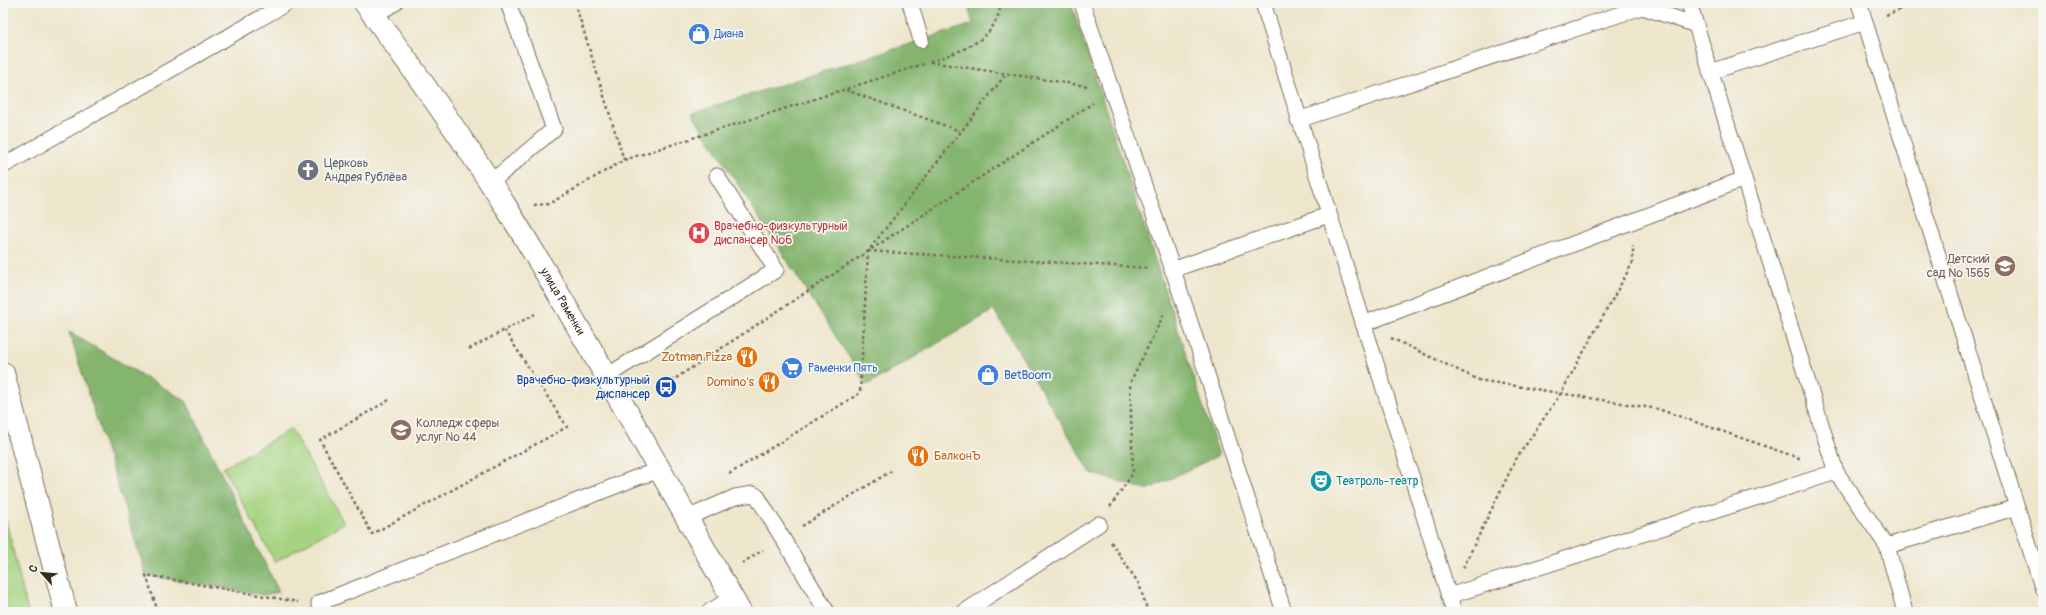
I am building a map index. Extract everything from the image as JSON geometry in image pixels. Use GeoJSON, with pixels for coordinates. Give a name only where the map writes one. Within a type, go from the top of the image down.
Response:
{"type":"FeatureCollection","features":[{"type":"Feature","properties":{"kind":"street","name":"улица Раменки"},"geometry":{"type":"LineString","coordinates":[[370,9],[458,133],[506,207],[607,376],[736,605]]}},
{"type":"Feature","properties":{"kind":"street"},"geometry":{"type":"LineString","coordinates":[[3,373],[66,612]]}},
{"type":"Feature","properties":{"kind":"lane"},"geometry":{"type":"LineString","coordinates":[[3,166],[287,3]]}},
{"type":"Feature","properties":{"kind":"lane"},"geometry":{"type":"LineString","coordinates":[[370,9],[395,3]]}},
{"type":"Feature","properties":{"kind":"lane"},"geometry":{"type":"LineString","coordinates":[[490,183],[554,129],[508,3]]}},
{"type":"Feature","properties":{"kind":"lane"},"geometry":{"type":"LineString","coordinates":[[910,3],[921,40]]}},
{"type":"Feature","properties":{"kind":"lane"},"geometry":{"type":"LineString","coordinates":[[1082,3],[1178,285],[1284,612]]}},
{"type":"Feature","properties":{"kind":"lane"},"geometry":{"type":"LineString","coordinates":[[1263,3],[1298,120],[1454,612]]}},
{"type":"Feature","properties":{"kind":"lane"},"geometry":{"type":"LineString","coordinates":[[1689,3],[1836,472],[1886,546],[1906,612]]}},
{"type":"Feature","properties":{"kind":"lane"},"geometry":{"type":"LineString","coordinates":[[1859,3],[2043,590]]}},
{"type":"Feature","properties":{"kind":"lane"},"geometry":{"type":"LineString","coordinates":[[1298,120],[1642,7],[1696,25]]}},
{"type":"Feature","properties":{"kind":"lane"},"geometry":{"type":"LineString","coordinates":[[1710,72],[1864,22]]}},
{"type":"Feature","properties":{"kind":"lane"},"geometry":{"type":"LineString","coordinates":[[607,376],[776,270],[717,176]]}},
{"type":"Feature","properties":{"kind":"lane"},"geometry":{"type":"LineString","coordinates":[[1363,324],[1744,179]]}},
{"type":"Feature","properties":{"kind":"lane"},"geometry":{"type":"LineString","coordinates":[[1172,270],[1328,215]]}},
{"type":"Feature","properties":{"kind":"lane"},"geometry":{"type":"LineString","coordinates":[[320,608],[638,476],[661,470]]}},
{"type":"Feature","properties":{"kind":"lane"},"geometry":{"type":"LineString","coordinates":[[1449,596],[1836,472]]}},
{"type":"Feature","properties":{"kind":"lane"},"geometry":{"type":"LineString","coordinates":[[687,518],[735,497],[753,494],[757,496],[827,612]]}},
{"type":"Feature","properties":{"kind":"lane"},"geometry":{"type":"LineString","coordinates":[[1886,546],[2017,507]]}},
{"type":"Feature","properties":{"kind":"lane"},"geometry":{"type":"LineString","coordinates":[[964,612],[1099,524]]}},
{"type":"Feature","properties":{"kind":"lane"},"geometry":{"type":"LineString","coordinates":[[708,612],[736,605]]}},
{"type":"Feature","properties":{"kind":"path"},"geometry":{"type":"LineString","coordinates":[[575,3],[624,160]]}},
{"type":"Feature","properties":{"kind":"path"},"geometry":{"type":"LineString","coordinates":[[506,207],[549,204],[624,160],[930,62],[975,44],[988,34],[995,23],[1001,3]]}},
{"type":"Feature","properties":{"kind":"path"},"geometry":{"type":"LineString","coordinates":[[1864,22],[1917,3]]}},
{"type":"Feature","properties":{"kind":"path"},"geometry":{"type":"LineString","coordinates":[[921,40],[930,62]]}},
{"type":"Feature","properties":{"kind":"path"},"geometry":{"type":"LineString","coordinates":[[930,62],[1112,90]]}},
{"type":"Feature","properties":{"kind":"path"},"geometry":{"type":"LineString","coordinates":[[723,478],[860,393],[868,251],[960,131],[1006,74]]}},
{"type":"Feature","properties":{"kind":"path"},"geometry":{"type":"LineString","coordinates":[[844,89],[960,131]]}},
{"type":"Feature","properties":{"kind":"path"},"geometry":{"type":"LineString","coordinates":[[661,388],[1112,90]]}},
{"type":"Feature","properties":{"kind":"path"},"geometry":{"type":"LineString","coordinates":[[1449,596],[1515,461],[1561,393],[1633,262],[1635,220]]}},
{"type":"Feature","properties":{"kind":"path"},"geometry":{"type":"LineString","coordinates":[[868,251],[1172,270]]}},
{"type":"Feature","properties":{"kind":"path"},"geometry":{"type":"LineString","coordinates":[[1148,612],[1139,584],[1099,524],[1133,473],[1130,383],[1178,285]]}},
{"type":"Feature","properties":{"kind":"path"},"geometry":{"type":"LineString","coordinates":[[469,349],[505,331],[534,314]]}},
{"type":"Feature","properties":{"kind":"path"},"geometry":{"type":"LineString","coordinates":[[1363,324],[1479,380],[1658,409],[1836,472]]}},
{"type":"Feature","properties":{"kind":"path"},"geometry":{"type":"LineString","coordinates":[[389,400],[320,440],[372,534],[568,427],[505,331]]}},
{"type":"Feature","properties":{"kind":"path"},"geometry":{"type":"LineString","coordinates":[[158,612],[146,575],[303,602],[320,608]]}},
{"type":"Feature","properties":{"kind":"green space"},"geometry":{"type":"Polygon","coordinates":[[[967,3],[1071,3],[1219,455],[1147,490],[1091,473],[994,310],[867,385],[692,113],[973,24],[967,3]]]}},
{"type":"Feature","properties":{"kind":"green space"},"geometry":{"type":"Polygon","coordinates":[[[69,332],[186,401],[279,592],[263,595],[146,575],[69,332]]]}},
{"type":"Feature","properties":{"kind":"green space"},"geometry":{"type":"Polygon","coordinates":[[[291,429],[344,523],[275,562],[223,468],[291,429]]]}},
{"type":"Feature","properties":{"kind":"green space"},"geometry":{"type":"Polygon","coordinates":[[[3,508],[28,612],[3,612],[3,508]]]}},
{"type":"Feature","properties":{"kind":"place","name":"Диана"},"geometry":{"type":"Point","coordinates":[699,34]}},
{"type":"Feature","properties":{"kind":"place","name":"Церковь Андрея Рублёва"},"geometry":{"type":"Point","coordinates":[308,170]}},
{"type":"Feature","properties":{"kind":"place","name":"Врачебно-физкультурный диспансер №6"},"geometry":{"type":"Point","coordinates":[699,233]}},
{"type":"Feature","properties":{"kind":"place","name":"Детский сад № 1565"},"geometry":{"type":"Point","coordinates":[2005,266]}},
{"type":"Feature","properties":{"kind":"place","name":"Zotman Pizza"},"geometry":{"type":"Point","coordinates":[747,357]}},
{"type":"Feature","properties":{"kind":"place","name":"Раменки Пять"},"geometry":{"type":"Point","coordinates":[792,368]}},
{"type":"Feature","properties":{"kind":"place","name":"BetBoom"},"geometry":{"type":"Point","coordinates":[988,375]}},
{"type":"Feature","properties":{"kind":"place","name":"Domino's"},"geometry":{"type":"Point","coordinates":[769,382]}},
{"type":"Feature","properties":{"kind":"place","name":"Врачебно-физкультурный диспансер"},"geometry":{"type":"Point","coordinates":[666,387]}},
{"type":"Feature","properties":{"kind":"place","name":"Колледж сферы услуг № 44"},"geometry":{"type":"Point","coordinates":[401,430]}},
{"type":"Feature","properties":{"kind":"place","name":"БалконЪ"},"geometry":{"type":"Point","coordinates":[918,456]}},
{"type":"Feature","properties":{"kind":"place","name":"Театроль-театр"},"geometry":{"type":"Point","coordinates":[1321,481]}}]}
